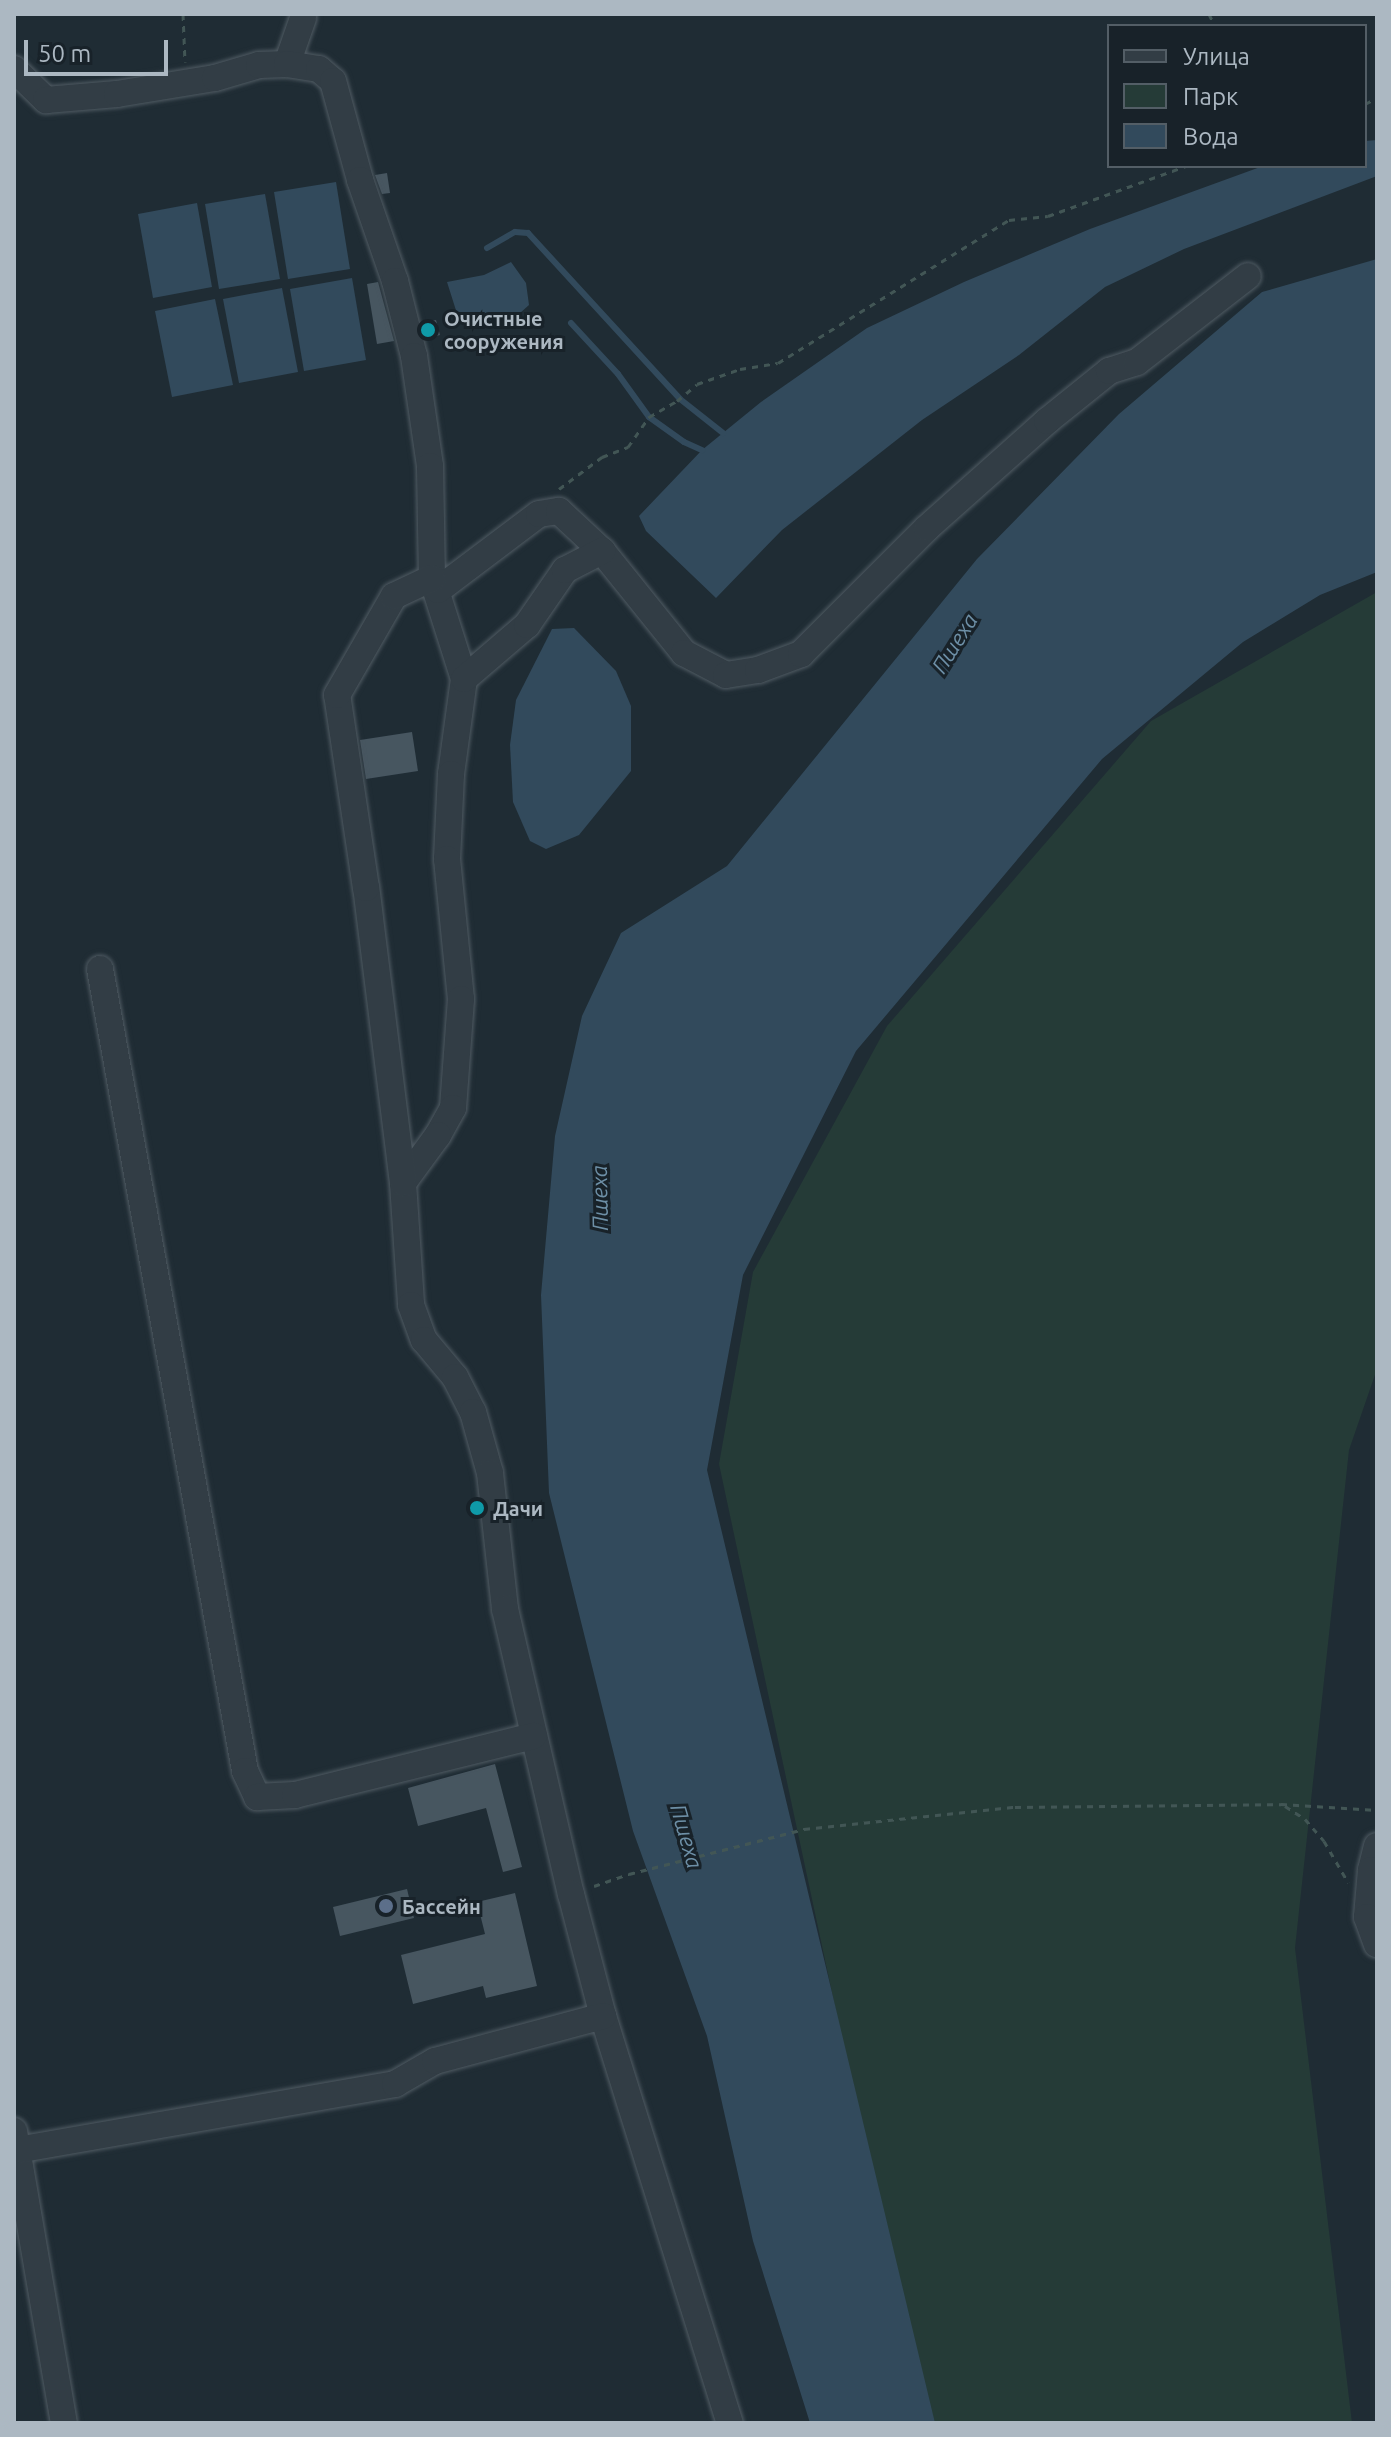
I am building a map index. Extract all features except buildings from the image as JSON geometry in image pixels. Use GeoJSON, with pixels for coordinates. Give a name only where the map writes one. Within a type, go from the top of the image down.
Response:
{"type":"FeatureCollection","features":[{"type":"Feature","properties":{"kind":"lane"},"geometry":{"type":"LineString","coordinates":[[287,64],[303,18]]}},
{"type":"Feature","properties":{"kind":"lane"},"geometry":{"type":"LineString","coordinates":[[14,69],[46,100],[117,94],[215,78],[259,65],[287,64],[319,69],[333,81],[360,180],[395,281],[414,356],[430,466],[435,584],[464,679],[451,774],[447,859],[461,999],[453,1108],[438,1135],[403,1183]]}},
{"type":"Feature","properties":{"kind":"lane"},"geometry":{"type":"LineString","coordinates":[[730,2423],[603,2016],[571,1894],[505,1609],[490,1473],[473,1412],[455,1377],[424,1340],[411,1305],[403,1183],[366,888],[337,695],[394,596],[435,584],[539,514],[559,511],[602,551],[684,653],[726,675],[758,670],[801,654],[927,528],[1047,421],[1109,371],[1137,362],[1248,276]]}},
{"type":"Feature","properties":{"kind":"lane"},"geometry":{"type":"LineString","coordinates":[[464,679],[527,625],[565,570],[602,551]]}},
{"type":"Feature","properties":{"kind":"lane"},"geometry":{"type":"LineString","coordinates":[[100,969],[242,1756],[257,1797],[295,1795],[534,1736]]}},
{"type":"Feature","properties":{"kind":"lane"},"geometry":{"type":"LineString","coordinates":[[1377,1846],[1371,1870],[1367,1917],[1377,1944]]}},
{"type":"Feature","properties":{"kind":"lane"},"geometry":{"type":"LineString","coordinates":[[64,2423],[16,2141],[395,2084],[435,2061],[603,2016]]}},
{"type":"Feature","properties":{"kind":"path"},"geometry":{"type":"LineString","coordinates":[[183,14],[185,81]]}},
{"type":"Feature","properties":{"kind":"path"},"geometry":{"type":"LineString","coordinates":[[539,514],[562,486],[602,457],[628,447],[649,417],[712,376],[778,363],[1009,220],[1048,216],[1180,168]]}},
{"type":"Feature","properties":{"kind":"path"},"geometry":{"type":"LineString","coordinates":[[1281,1804],[1305,1819],[1324,1841],[1367,1917]]}},
{"type":"Feature","properties":{"kind":"path"},"geometry":{"type":"LineString","coordinates":[[571,1894],[629,1874],[804,1829],[1015,1807],[1281,1804],[1377,1810]]}},
{"type":"Feature","properties":{"kind":"green space"},"geometry":{"type":"Polygon","coordinates":[[[1377,592],[1377,1369],[1349,1450],[1295,1948],[1352,2423],[924,2423],[719,1464],[753,1272],[887,1026],[1151,721],[1377,592]]]}},
{"type":"Feature","properties":{"kind":"water"},"geometry":{"type":"Polygon","coordinates":[[[1377,140],[1377,176],[1184,249],[1105,287],[1019,355],[922,420],[782,530],[716,598],[646,531],[639,516],[702,450],[761,402],[867,328],[964,282],[1090,229],[1258,168],[1367,168],[1367,141],[1377,140]]]}},
{"type":"Feature","properties":{"kind":"water"},"geometry":{"type":"Polygon","coordinates":[[[336,182],[350,269],[288,279],[274,192],[336,182]]]}},
{"type":"Feature","properties":{"kind":"water"},"geometry":{"type":"Polygon","coordinates":[[[265,194],[280,279],[219,289],[205,204],[265,194]]]}},
{"type":"Feature","properties":{"kind":"water"},"geometry":{"type":"Polygon","coordinates":[[[197,203],[212,287],[153,298],[138,214],[197,203]]]}},
{"type":"Feature","properties":{"kind":"water","name":"Пшеха"},"geometry":{"type":"Polygon","coordinates":[[[1377,259],[1377,572],[1320,595],[1243,642],[1102,759],[856,1051],[743,1275],[707,1470],[935,2423],[810,2423],[753,2241],[707,2036],[633,1831],[549,1493],[541,1295],[555,1136],[582,1016],[621,933],[727,866],[977,559],[1119,414],[1262,292],[1377,259]]]}},
{"type":"Feature","properties":{"kind":"water"},"geometry":{"type":"Polygon","coordinates":[[[511,262],[526,283],[529,305],[510,322],[478,328],[460,323],[447,282],[484,275],[511,262]]]}},
{"type":"Feature","properties":{"kind":"water"},"geometry":{"type":"Polygon","coordinates":[[[352,278],[366,360],[304,371],[290,289],[352,278]]]}},
{"type":"Feature","properties":{"kind":"water"},"geometry":{"type":"Polygon","coordinates":[[[282,288],[298,372],[239,383],[223,299],[282,288]]]}},
{"type":"Feature","properties":{"kind":"water"},"geometry":{"type":"Polygon","coordinates":[[[215,299],[233,385],[172,397],[155,311],[215,299]]]}},
{"type":"Feature","properties":{"kind":"water"},"geometry":{"type":"Polygon","coordinates":[[[574,628],[616,671],[631,706],[631,771],[579,835],[546,849],[530,841],[513,802],[510,745],[516,700],[552,629],[574,628]]]}},
{"type":"Feature","properties":{"kind":"waterway"},"geometry":{"type":"LineString","coordinates":[[487,248],[515,232],[528,233],[680,399],[723,433]]}},
{"type":"Feature","properties":{"kind":"waterway"},"geometry":{"type":"LineString","coordinates":[[571,323],[618,374],[649,417],[684,442],[702,450]]}},
{"type":"Feature","properties":{"kind":"place","name":"Очистные сооружения"},"geometry":{"type":"Point","coordinates":[428,330]}},
{"type":"Feature","properties":{"kind":"place","name":"Дачи"},"geometry":{"type":"Point","coordinates":[477,1508]}},
{"type":"Feature","properties":{"kind":"place","name":"Бассейн"},"geometry":{"type":"Point","coordinates":[386,1906]}}]}
